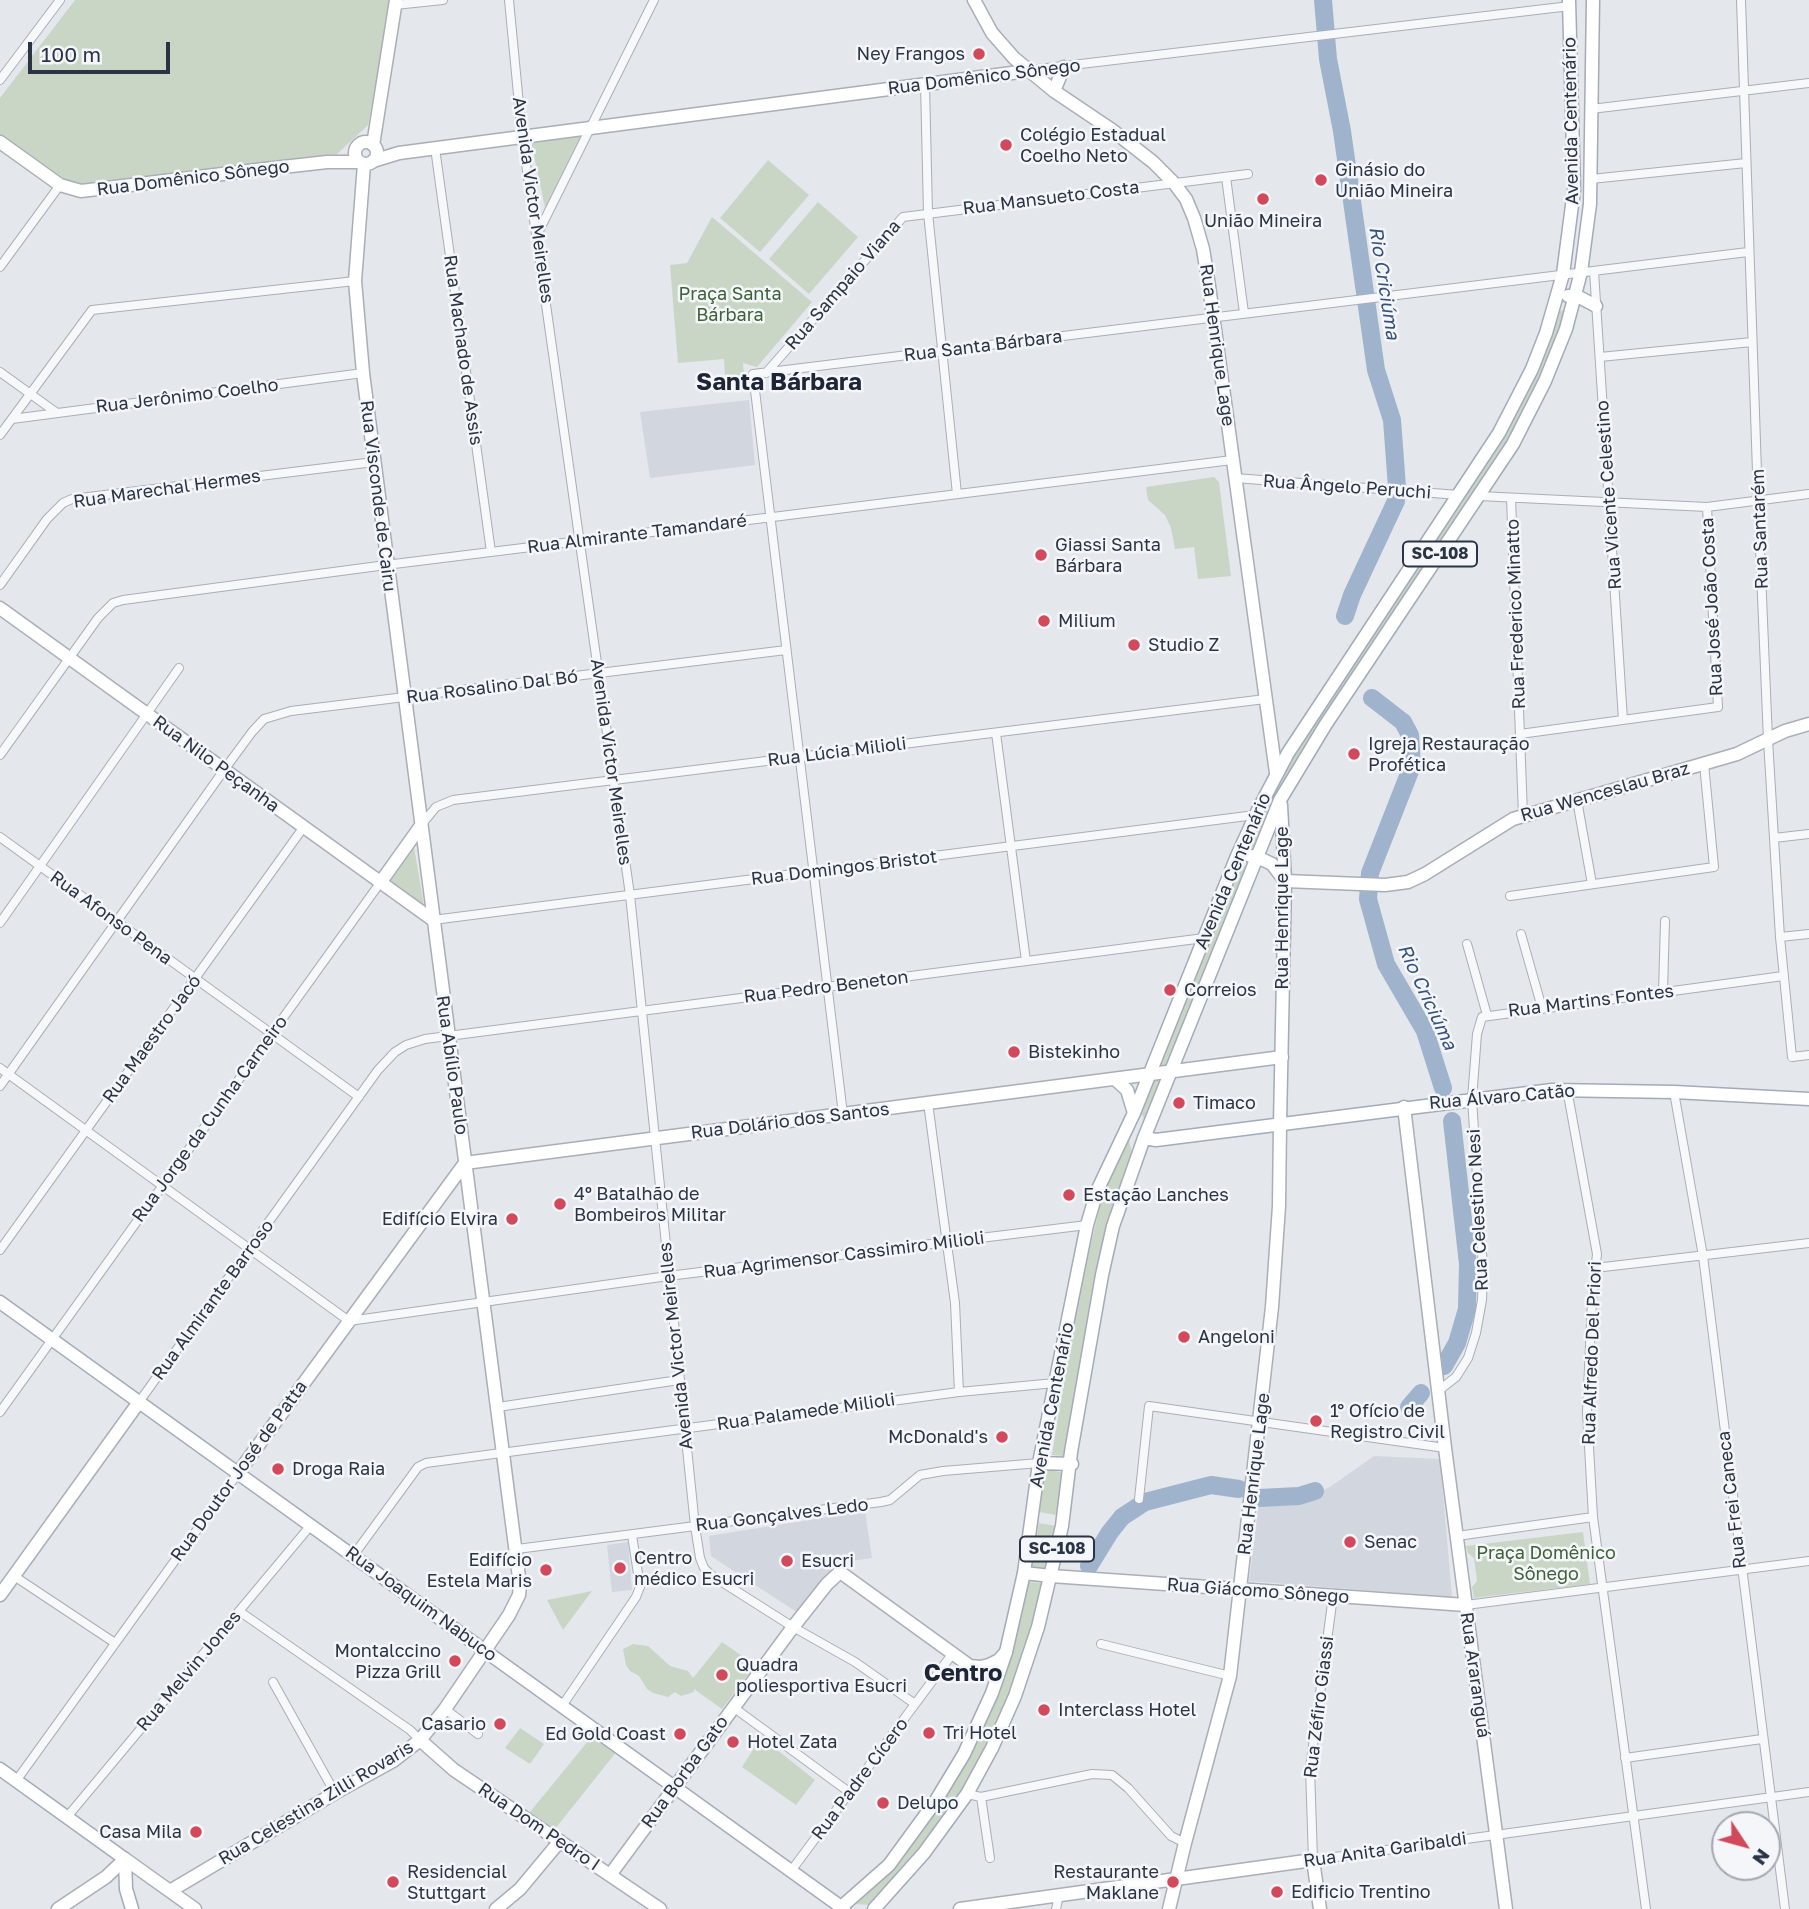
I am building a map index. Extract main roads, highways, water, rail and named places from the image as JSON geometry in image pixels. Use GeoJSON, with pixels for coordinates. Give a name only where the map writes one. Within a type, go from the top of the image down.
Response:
{"type":"FeatureCollection","features":[{"type":"Feature","properties":{"kind":"main road","name":"Rua Henrique Lage"},"geometry":{"type":"LineString","coordinates":[[974,0],[998,40],[1027,71],[1139,150],[1174,183],[1186,199],[1199,234],[1214,317],[1280,800],[1285,881],[1276,1256],[1260,1422],[1230,1676],[1169,1909]]}},
{"type":"Feature","properties":{"kind":"main road","name":"Avenida Centenário"},"geometry":{"type":"LineString","coordinates":[[874,1909],[924,1853],[967,1794],[992,1748],[1015,1696],[1038,1628],[1051,1576],[1104,1263],[1121,1202],[1147,1142],[1171,1072],[1280,800],[1326,724],[1513,444],[1545,381],[1566,329],[1581,272],[1588,226],[1596,0]]}},
{"type":"Feature","properties":{"kind":"main road"},"geometry":{"type":"LineString","coordinates":[[366,145],[377,154],[365,162],[355,156],[366,145],[378,114],[396,3]]}},
{"type":"Feature","properties":{"kind":"main road","name":"Avenida Centenário"},"geometry":{"type":"LineString","coordinates":[[842,1908],[890,1865],[950,1781],[983,1716],[1006,1652],[1024,1573],[1039,1463],[1087,1225],[1102,1179],[1134,1113],[1255,815],[1276,773],[1322,700],[1499,433],[1526,382],[1546,333],[1563,274],[1574,190],[1570,3]]}},
{"type":"Feature","properties":{"kind":"main road"},"geometry":{"type":"LineString","coordinates":[[1054,91],[1064,67]]}},
{"type":"Feature","properties":{"kind":"main road","name":"Rua Domênico Sônego"},"geometry":{"type":"LineString","coordinates":[[0,142],[60,184],[73,190],[92,190],[327,162],[365,162],[398,153],[1027,71]]}},
{"type":"Feature","properties":{"kind":"main road","name":"Rua Domênico Sônego"},"geometry":{"type":"LineString","coordinates":[[327,162],[366,145],[398,153]]}},
{"type":"Feature","properties":{"kind":"main road","name":"Rua Visconde de Cairu"},"geometry":{"type":"LineString","coordinates":[[365,162],[355,281],[363,373],[420,827]]}},
{"type":"Feature","properties":{"kind":"main road"},"geometry":{"type":"LineString","coordinates":[[1558,298],[1575,296],[1596,306]]}},
{"type":"Feature","properties":{"kind":"main road","name":"Rua Nilo Peçanha"},"geometry":{"type":"LineString","coordinates":[[0,608],[433,920]]}},
{"type":"Feature","properties":{"kind":"main road","name":"Rua Wenceslau Braz"},"geometry":{"type":"LineString","coordinates":[[1285,881],[1378,885],[1415,879],[1505,823],[1523,815],[1749,750],[1785,731],[1809,724]]}},
{"type":"Feature","properties":{"kind":"main road","name":"Rua Jorge da Cunha Carneiro"},"geometry":{"type":"LineString","coordinates":[[380,883],[420,827]]}},
{"type":"Feature","properties":{"kind":"main road","name":"Rua Abílio Paulo"},"geometry":{"type":"LineString","coordinates":[[420,827],[484,1304]]}},
{"type":"Feature","properties":{"kind":"main road"},"geometry":{"type":"LineString","coordinates":[[1237,856],[1257,857],[1272,864],[1285,881]]}},
{"type":"Feature","properties":{"kind":"main road","name":"Rua Dolário dos Santos"},"geometry":{"type":"LineString","coordinates":[[465,1163],[1282,1057]]}},
{"type":"Feature","properties":{"kind":"main road"},"geometry":{"type":"LineString","coordinates":[[1115,1079],[1127,1090],[1138,1130],[1147,1142]]}},
{"type":"Feature","properties":{"kind":"main road","name":"Rua Álvaro Catão"},"geometry":{"type":"LineString","coordinates":[[1147,1142],[1404,1107],[1567,1089],[1809,1099]]}},
{"type":"Feature","properties":{"kind":"main road","name":"Rua Araranguá"},"geometry":{"type":"LineString","coordinates":[[1404,1107],[1445,1448],[1506,1909]]}},
{"type":"Feature","properties":{"kind":"main road","name":"Rua Doutor José de Patta"},"geometry":{"type":"LineString","coordinates":[[238,1473],[465,1163]]}},
{"type":"Feature","properties":{"kind":"main road","name":"Rua Joaquim Nabuco"},"geometry":{"type":"LineString","coordinates":[[0,1302],[842,1908]]}},
{"type":"Feature","properties":{"kind":"main road","name":"Rua Celestina Zilli Rovaris"},"geometry":{"type":"LineString","coordinates":[[170,1891],[393,1761],[420,1740],[509,1615],[519,1595],[520,1574],[484,1304]]}},
{"type":"Feature","properties":{"kind":"main road","name":"Rua Almirante Barroso"},"geometry":{"type":"LineString","coordinates":[[0,1595],[139,1402]]}},
{"type":"Feature","properties":{"kind":"main road"},"geometry":{"type":"LineString","coordinates":[[1039,1463],[1072,1464]]}},
{"type":"Feature","properties":{"kind":"main road","name":"Rua Borba Gato"},"geometry":{"type":"LineString","coordinates":[[610,1875],[793,1627],[840,1572],[970,1665],[980,1667],[999,1660],[1006,1652]]}},
{"type":"Feature","properties":{"kind":"main road","name":"Rua Giácomo Sônego"},"geometry":{"type":"LineString","coordinates":[[1024,1573],[1466,1605]]}},
{"type":"Feature","properties":{"kind":"main road","name":"Rua Dom Pedro I"},"geometry":{"type":"LineString","coordinates":[[420,1740],[454,1770],[660,1909]]}},
{"type":"Feature","properties":{"kind":"main road"},"geometry":{"type":"LineString","coordinates":[[0,1769],[195,1909]]}},
{"type":"Feature","properties":{"kind":"main road"},"geometry":{"type":"LineString","coordinates":[[496,1909],[520,1889],[560,1841]]}},
{"type":"Feature","properties":{"kind":"main road"},"geometry":{"type":"LineString","coordinates":[[58,1909],[106,1877],[125,1859]]}},
{"type":"Feature","properties":{"kind":"main road"},"geometry":{"type":"LineString","coordinates":[[125,1859],[126,1889],[132,1909]]}},
{"type":"Feature","properties":{"kind":"main road","name":"Rua Anita Garibaldi"},"geometry":{"type":"LineString","coordinates":[[960,1909],[1007,1906],[1059,1895],[1314,1860],[1320,1909]]}},
{"type":"Feature","properties":{"kind":"waterway","name":"Rio Criciúma"},"geometry":{"type":"LineString","coordinates":[[1323,0],[1328,59],[1342,131],[1376,370],[1392,420],[1397,487]]}},
{"type":"Feature","properties":{"kind":"waterway","name":"Rio Criciúma"},"geometry":{"type":"LineString","coordinates":[[1345,616],[1352,595],[1396,501]]}},
{"type":"Feature","properties":{"kind":"waterway","name":"Rio Criciúma"},"geometry":{"type":"LineString","coordinates":[[1372,698],[1403,722],[1410,735],[1412,766],[1370,873],[1368,899],[1386,964],[1425,1031],[1443,1088]]}},
{"type":"Feature","properties":{"kind":"waterway","name":"Rio Criciúma"},"geometry":{"type":"LineString","coordinates":[[1444,1366],[1457,1343],[1467,1309],[1468,1264],[1452,1121]]}},
{"type":"Feature","properties":{"kind":"waterway","name":"Rio Criciúma"},"geometry":{"type":"LineString","coordinates":[[1409,1407],[1421,1393]]}},
{"type":"Feature","properties":{"kind":"waterway","name":"Rio Criciúma"},"geometry":{"type":"LineString","coordinates":[[1089,1566],[1122,1517],[1145,1502],[1211,1485],[1239,1489]]}},
{"type":"Feature","properties":{"kind":"waterway","name":"Rio Criciúma"},"geometry":{"type":"LineString","coordinates":[[1259,1498],[1299,1496],[1315,1491]]}},
{"type":"Feature","properties":{"kind":"place","name":"Ney Frangos"},"geometry":{"type":"Point","coordinates":[979,54]}},
{"type":"Feature","properties":{"kind":"place","name":"Colégio Estadual Coelho Neto"},"geometry":{"type":"Point","coordinates":[1006,145]}},
{"type":"Feature","properties":{"kind":"place","name":"Ginásio do União Mineira"},"geometry":{"type":"Point","coordinates":[1321,180]}},
{"type":"Feature","properties":{"kind":"place","name":"União Mineira"},"geometry":{"type":"Point","coordinates":[1263,199]}},
{"type":"Feature","properties":{"kind":"place","name":"Giassi Santa Bárbara"},"geometry":{"type":"Point","coordinates":[1041,555]}},
{"type":"Feature","properties":{"kind":"place","name":"Milium"},"geometry":{"type":"Point","coordinates":[1044,621]}},
{"type":"Feature","properties":{"kind":"place","name":"Studio Z"},"geometry":{"type":"Point","coordinates":[1134,645]}},
{"type":"Feature","properties":{"kind":"place","name":"Igreja Restauração Profética"},"geometry":{"type":"Point","coordinates":[1354,754]}},
{"type":"Feature","properties":{"kind":"place","name":"Correios"},"geometry":{"type":"Point","coordinates":[1170,990]}},
{"type":"Feature","properties":{"kind":"place","name":"Bistekinho"},"geometry":{"type":"Point","coordinates":[1014,1052]}},
{"type":"Feature","properties":{"kind":"place","name":"Timaco"},"geometry":{"type":"Point","coordinates":[1179,1103]}},
{"type":"Feature","properties":{"kind":"place","name":"Estação Lanches"},"geometry":{"type":"Point","coordinates":[1069,1195]}},
{"type":"Feature","properties":{"kind":"place","name":"4º Batalhão de Bombeiros Militar"},"geometry":{"type":"Point","coordinates":[560,1204]}},
{"type":"Feature","properties":{"kind":"place","name":"Edifício Elvira"},"geometry":{"type":"Point","coordinates":[512,1219]}},
{"type":"Feature","properties":{"kind":"place","name":"Angeloni"},"geometry":{"type":"Point","coordinates":[1184,1337]}},
{"type":"Feature","properties":{"kind":"place","name":"1° Ofício de Registro Civil"},"geometry":{"type":"Point","coordinates":[1316,1421]}},
{"type":"Feature","properties":{"kind":"place","name":"McDonald's"},"geometry":{"type":"Point","coordinates":[1002,1437]}},
{"type":"Feature","properties":{"kind":"place","name":"Droga Raia"},"geometry":{"type":"Point","coordinates":[278,1469]}},
{"type":"Feature","properties":{"kind":"place","name":"Senac"},"geometry":{"type":"Point","coordinates":[1350,1542]}},
{"type":"Feature","properties":{"kind":"place","name":"Esucri"},"geometry":{"type":"Point","coordinates":[787,1561]}},
{"type":"Feature","properties":{"kind":"place","name":"Centro médico Esucri"},"geometry":{"type":"Point","coordinates":[620,1568]}},
{"type":"Feature","properties":{"kind":"place","name":"Edifício Estela Maris"},"geometry":{"type":"Point","coordinates":[546,1570]}},
{"type":"Feature","properties":{"kind":"place","name":"Montalccino Pizza Grill"},"geometry":{"type":"Point","coordinates":[455,1661]}},
{"type":"Feature","properties":{"kind":"place","name":"Quadra poliesportiva Esucri"},"geometry":{"type":"Point","coordinates":[722,1675]}},
{"type":"Feature","properties":{"kind":"place","name":"Interclass Hotel"},"geometry":{"type":"Point","coordinates":[1044,1710]}},
{"type":"Feature","properties":{"kind":"place","name":"Casario"},"geometry":{"type":"Point","coordinates":[500,1724]}},
{"type":"Feature","properties":{"kind":"place","name":"Tri Hotel"},"geometry":{"type":"Point","coordinates":[929,1733]}},
{"type":"Feature","properties":{"kind":"place","name":"Ed Gold Coast"},"geometry":{"type":"Point","coordinates":[680,1734]}},
{"type":"Feature","properties":{"kind":"place","name":"Hotel Zata"},"geometry":{"type":"Point","coordinates":[733,1742]}},
{"type":"Feature","properties":{"kind":"place","name":"Delupo"},"geometry":{"type":"Point","coordinates":[883,1803]}},
{"type":"Feature","properties":{"kind":"place","name":"Casa Mila"},"geometry":{"type":"Point","coordinates":[196,1832]}},
{"type":"Feature","properties":{"kind":"place","name":"Residencial Stuttgart"},"geometry":{"type":"Point","coordinates":[393,1882]}},
{"type":"Feature","properties":{"kind":"place","name":"Restaurante Maklane"},"geometry":{"type":"Point","coordinates":[1173,1882]}},
{"type":"Feature","properties":{"kind":"place","name":"Edificio Trentino"},"geometry":{"type":"Point","coordinates":[1277,1892]}},
{"type":"Feature","properties":{"kind":"district","name":"Santa Bárbara"},"geometry":{"type":"Point","coordinates":[779,382]}},
{"type":"Feature","properties":{"kind":"district","name":"Centro"},"geometry":{"type":"Point","coordinates":[963,1673]}},
{"type":"Feature","properties":{"kind":"park label","name":"Praça Santa Bárbara"},"geometry":{"type":"Point","coordinates":[730,304]}},
{"type":"Feature","properties":{"kind":"park label","name":"Praça Domênico Sônego"},"geometry":{"type":"Point","coordinates":[1546,1563]}}]}
